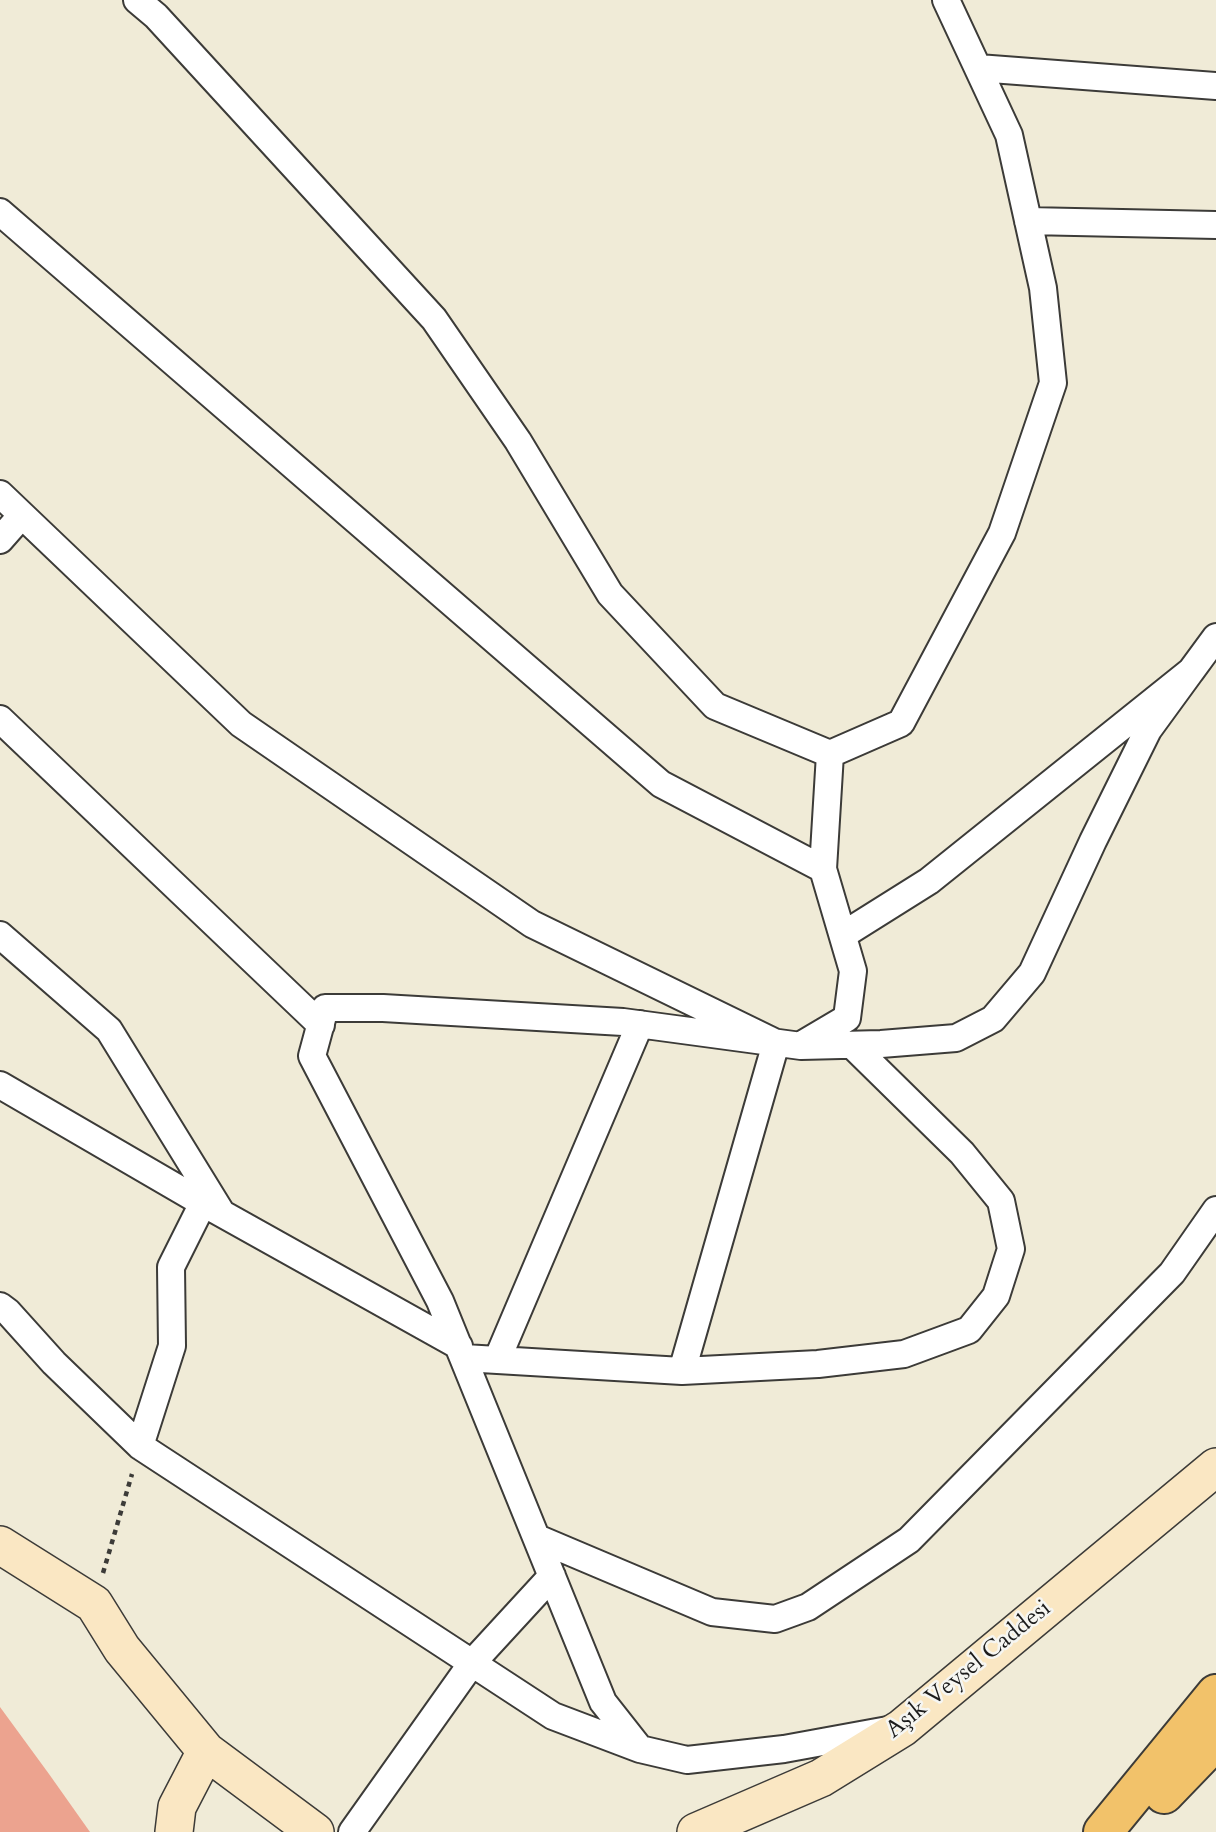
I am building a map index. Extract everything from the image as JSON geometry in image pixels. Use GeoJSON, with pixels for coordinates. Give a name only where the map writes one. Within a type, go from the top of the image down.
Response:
{"type":"FeatureCollection","features":[{"type":"Feature","properties":{"kind":"highway"},"geometry":{"type":"LineString","coordinates":[[1103,1832],[1216,1694]]}},
{"type":"Feature","properties":{"kind":"highway"},"geometry":{"type":"LineString","coordinates":[[1128,1832],[1216,1740]]}},
{"type":"Feature","properties":{"kind":"street"},"geometry":{"type":"LineString","coordinates":[[137,0],[156,16],[434,319],[519,441],[610,594],[715,706],[830,754],[901,723],[1002,533],[1053,383],[1043,288],[1009,135],[946,0]]}},
{"type":"Feature","properties":{"kind":"street"},"geometry":{"type":"LineString","coordinates":[[978,68],[1216,86]]}},
{"type":"Feature","properties":{"kind":"street"},"geometry":{"type":"LineString","coordinates":[[0,212],[660,784],[823,869]]}},
{"type":"Feature","properties":{"kind":"street"},"geometry":{"type":"LineString","coordinates":[[1028,220],[1216,225]]}},
{"type":"Feature","properties":{"kind":"street"},"geometry":{"type":"LineString","coordinates":[[0,494],[241,724],[532,924],[788,1044]]}},
{"type":"Feature","properties":{"kind":"street"},"geometry":{"type":"LineString","coordinates":[[0,540],[22,515]]}},
{"type":"Feature","properties":{"kind":"street"},"geometry":{"type":"LineString","coordinates":[[640,1749],[603,1702],[440,1301],[312,1056],[325,1008],[383,1008],[640,1024],[788,1044],[852,1045],[956,1038],[993,1019],[1032,973],[1148,730],[1216,638]]}},
{"type":"Feature","properties":{"kind":"street"},"geometry":{"type":"LineString","coordinates":[[843,935],[929,881],[1191,671]]}},
{"type":"Feature","properties":{"kind":"street"},"geometry":{"type":"LineString","coordinates":[[0,719],[321,1025]]}},
{"type":"Feature","properties":{"kind":"street"},"geometry":{"type":"LineString","coordinates":[[682,1371],[788,1044],[847,1018],[853,971],[823,869],[830,754]]}},
{"type":"Feature","properties":{"kind":"street"},"geometry":{"type":"LineString","coordinates":[[0,935],[109,1030],[212,1208]]}},
{"type":"Feature","properties":{"kind":"street"},"geometry":{"type":"LineString","coordinates":[[497,1360],[640,1024]]}},
{"type":"Feature","properties":{"kind":"street"},"geometry":{"type":"LineString","coordinates":[[0,1085],[461,1352],[497,1360],[682,1371],[818,1364],[904,1354],[968,1330],[996,1296],[1011,1249],[1001,1201],[962,1153],[852,1045]]}},
{"type":"Feature","properties":{"kind":"street"},"geometry":{"type":"LineString","coordinates":[[140,1446],[172,1346],[171,1267],[212,1208]]}},
{"type":"Feature","properties":{"kind":"street"},"geometry":{"type":"LineString","coordinates":[[537,1538],[712,1612],[775,1619],[808,1607],[909,1540],[1172,1273],[1216,1210]]}},
{"type":"Feature","properties":{"kind":"street"},"geometry":{"type":"LineString","coordinates":[[0,1306],[54,1363],[140,1446],[553,1716],[640,1749],[687,1760],[784,1749],[902,1728]]}},
{"type":"Feature","properties":{"kind":"street","name":"Aşık Veysel Caddesi"},"geometry":{"type":"LineString","coordinates":[[696,1832],[821,1778],[902,1728],[1216,1467]]}},
{"type":"Feature","properties":{"kind":"street"},"geometry":{"type":"LineString","coordinates":[[0,1545],[94,1604],[122,1649],[206,1751],[315,1832]]}},
{"type":"Feature","properties":{"kind":"street"},"geometry":{"type":"LineString","coordinates":[[352,1832],[472,1663],[552,1576]]}},
{"type":"Feature","properties":{"kind":"street"},"geometry":{"type":"LineString","coordinates":[[174,1832],[177,1807],[206,1751]]}},
{"type":"Feature","properties":{"kind":"path"},"geometry":{"type":"LineString","coordinates":[[94,1604],[140,1446]]}},
{"type":"Feature","properties":{"kind":"building"},"geometry":{"type":"Polygon","coordinates":[[[0,1707],[49,1774],[90,1832],[0,1832],[0,1707]]]}}]}
